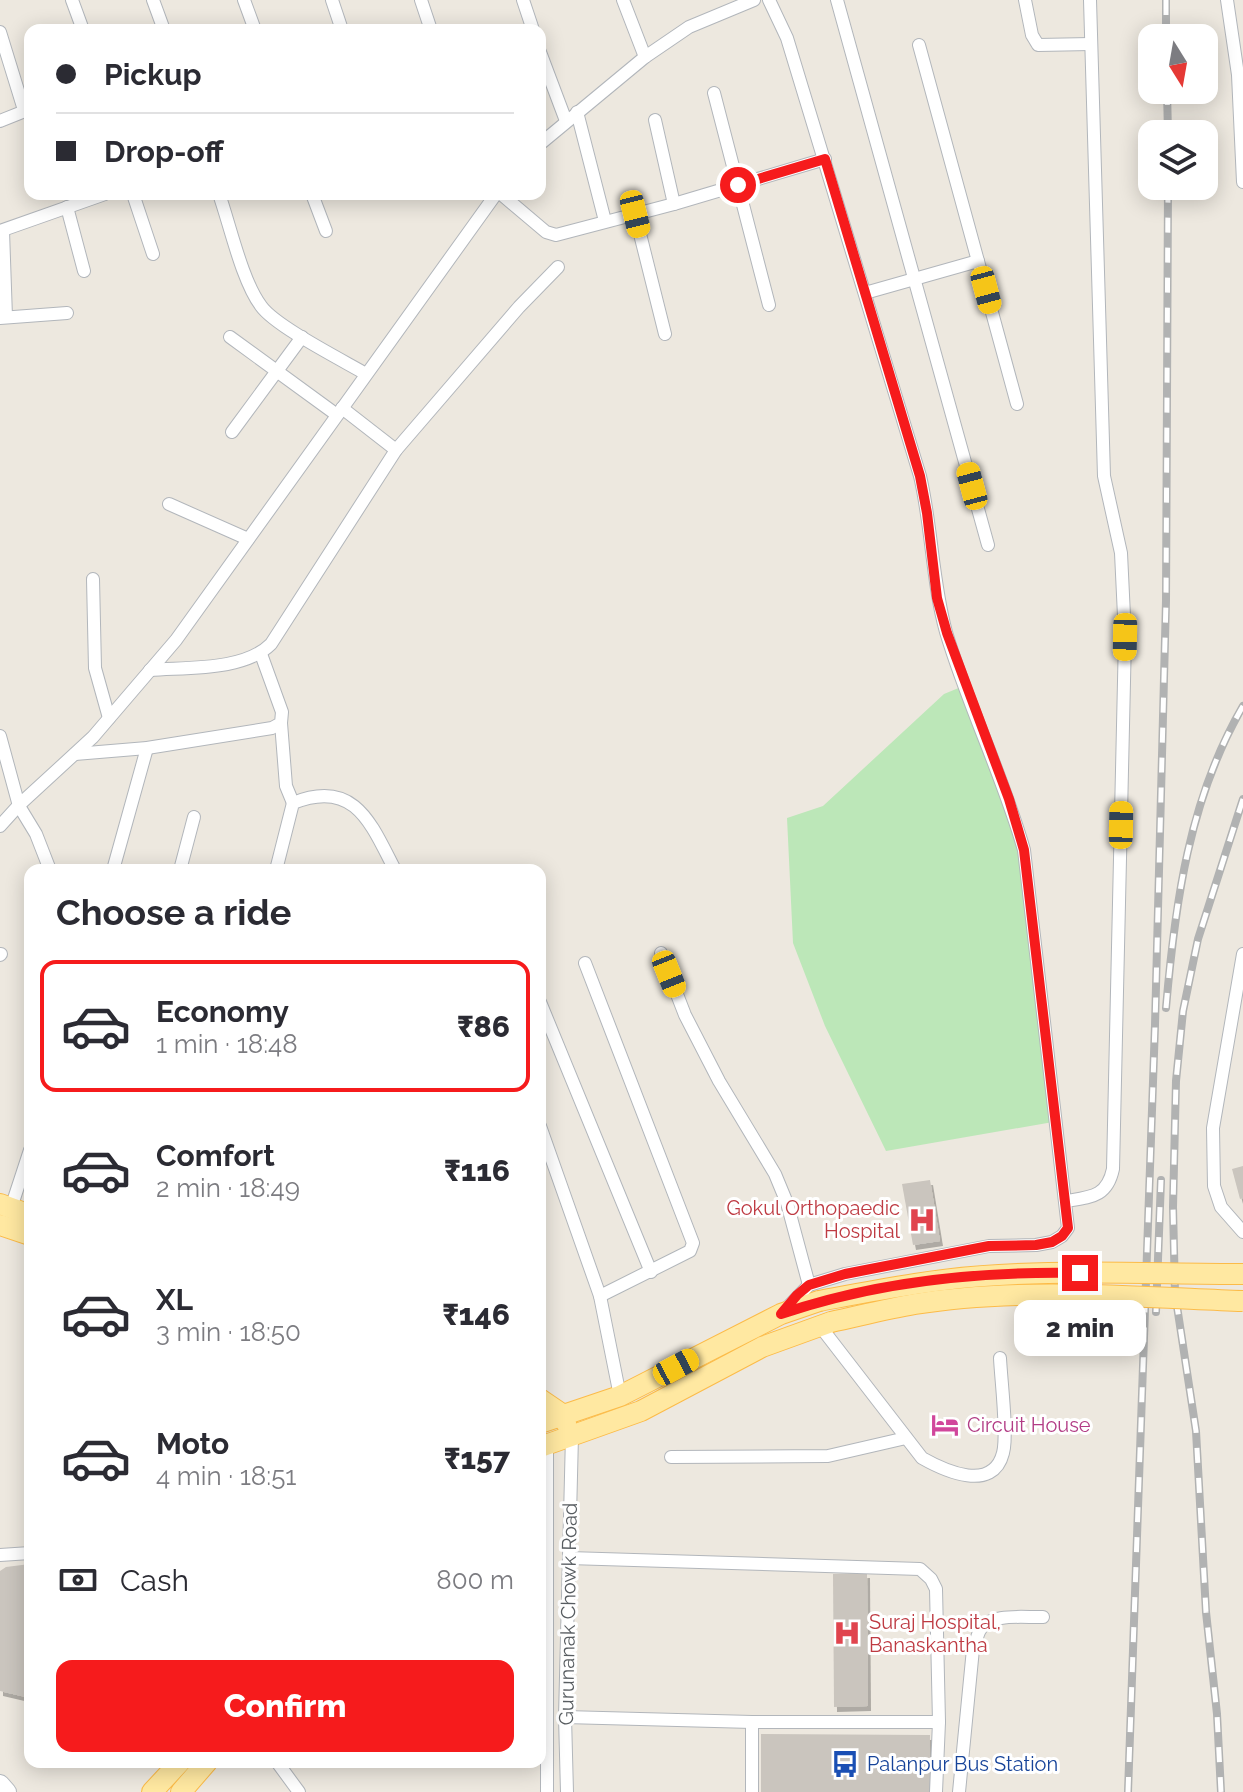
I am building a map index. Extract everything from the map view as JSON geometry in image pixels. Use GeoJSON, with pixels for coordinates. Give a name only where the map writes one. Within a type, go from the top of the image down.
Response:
{"type":"FeatureCollection","features":[{"type":"Feature","properties":{"kind":"main road"},"geometry":{"type":"LineString","coordinates":[[10,1213],[24,1228]]}},
{"type":"Feature","properties":{"kind":"main road"},"geometry":{"type":"LineString","coordinates":[[546,1421],[620,1396],[781,1314],[814,1293],[1051,1272],[1243,1274]]}},
{"type":"Feature","properties":{"kind":"main road"},"geometry":{"type":"LineString","coordinates":[[546,1441],[572,1436],[641,1411],[762,1347],[826,1324],[917,1304],[1009,1297],[1118,1296],[1243,1301]]}},
{"type":"Feature","properties":{"kind":"main road"},"geometry":{"type":"LineString","coordinates":[[546,1403],[562,1414],[572,1436]]}},
{"type":"Feature","properties":{"kind":"main road"},"geometry":{"type":"LineString","coordinates":[[152,1792],[174,1768]]}},
{"type":"Feature","properties":{"kind":"main road"},"geometry":{"type":"LineString","coordinates":[[181,1792],[202,1768]]}},
{"type":"Feature","properties":{"kind":"main road"},"geometry":{"type":"LineString","coordinates":[[0,1784],[7,1792]]}},
{"type":"Feature","properties":{"kind":"street"},"geometry":{"type":"LineString","coordinates":[[72,0],[81,24]]}},
{"type":"Feature","properties":{"kind":"street"},"geometry":{"type":"LineString","coordinates":[[153,0],[162,24]]}},
{"type":"Feature","properties":{"kind":"street"},"geometry":{"type":"LineString","coordinates":[[244,0],[253,24]]}},
{"type":"Feature","properties":{"kind":"street"},"geometry":{"type":"LineString","coordinates":[[332,0],[340,24]]}},
{"type":"Feature","properties":{"kind":"street"},"geometry":{"type":"LineString","coordinates":[[421,0],[429,24]]}},
{"type":"Feature","properties":{"kind":"street"},"geometry":{"type":"LineString","coordinates":[[523,0],[531,24]]}},
{"type":"Feature","properties":{"kind":"street"},"geometry":{"type":"LineString","coordinates":[[623,0],[645,57]]}},
{"type":"Feature","properties":{"kind":"street"},"geometry":{"type":"LineString","coordinates":[[713,0],[718,14]]}},
{"type":"Feature","properties":{"kind":"street"},"geometry":{"type":"LineString","coordinates":[[546,139],[645,57],[689,27],[754,0]]}},
{"type":"Feature","properties":{"kind":"street"},"geometry":{"type":"LineString","coordinates":[[661,953],[685,1015],[719,1081],[775,1174],[814,1293],[845,1274],[989,1246],[1052,1242],[1068,1228],[1024,850],[1009,799],[947,633],[937,598],[922,485],[787,38],[769,0]]}},
{"type":"Feature","properties":{"kind":"street"},"geometry":{"type":"LineString","coordinates":[[837,0],[988,545]]}},
{"type":"Feature","properties":{"kind":"street"},"geometry":{"type":"LineString","coordinates":[[1025,0],[1032,35],[1038,45],[1091,44]]}},
{"type":"Feature","properties":{"kind":"street"},"geometry":{"type":"LineString","coordinates":[[1066,1201],[1093,1196],[1103,1190],[1110,1181],[1113,1169],[1125,653],[1121,553],[1104,476],[1090,0]]}},
{"type":"Feature","properties":{"kind":"street"},"geometry":{"type":"LineString","coordinates":[[1227,0],[1238,75],[1243,179]]}},
{"type":"Feature","properties":{"kind":"street"},"geometry":{"type":"LineString","coordinates":[[0,32],[24,101]]}},
{"type":"Feature","properties":{"kind":"street"},"geometry":{"type":"LineString","coordinates":[[919,45],[1017,404]]}},
{"type":"Feature","properties":{"kind":"street"},"geometry":{"type":"LineString","coordinates":[[546,68],[566,121]]}},
{"type":"Feature","properties":{"kind":"street"},"geometry":{"type":"LineString","coordinates":[[714,93],[769,305]]}},
{"type":"Feature","properties":{"kind":"street"},"geometry":{"type":"LineString","coordinates":[[0,121],[24,111]]}},
{"type":"Feature","properties":{"kind":"street"},"geometry":{"type":"LineString","coordinates":[[577,112],[605,221]]}},
{"type":"Feature","properties":{"kind":"street"},"geometry":{"type":"LineString","coordinates":[[655,120],[674,204]]}},
{"type":"Feature","properties":{"kind":"street"},"geometry":{"type":"LineString","coordinates":[[506,200],[550,234],[567,233],[825,159]]}},
{"type":"Feature","properties":{"kind":"street"},"geometry":{"type":"LineString","coordinates":[[67,313],[3,318],[1,231],[87,200]]}},
{"type":"Feature","properties":{"kind":"street"},"geometry":{"type":"LineString","coordinates":[[135,200],[153,254]]}},
{"type":"Feature","properties":{"kind":"street"},"geometry":{"type":"LineString","coordinates":[[223,200],[249,282],[261,308],[302,337],[366,374]]}},
{"type":"Feature","properties":{"kind":"street"},"geometry":{"type":"LineString","coordinates":[[314,200],[326,231]]}},
{"type":"Feature","properties":{"kind":"street"},"geometry":{"type":"LineString","coordinates":[[0,826],[75,754],[176,640],[494,200]]}},
{"type":"Feature","properties":{"kind":"street"},"geometry":{"type":"LineString","coordinates":[[67,207],[84,271]]}},
{"type":"Feature","properties":{"kind":"street"},"geometry":{"type":"LineString","coordinates":[[635,214],[665,334]]}},
{"type":"Feature","properties":{"kind":"street"},"geometry":{"type":"LineString","coordinates":[[865,293],[978,261]]}},
{"type":"Feature","properties":{"kind":"street"},"geometry":{"type":"LineString","coordinates":[[150,670],[244,662],[261,654],[271,644],[396,450],[509,318],[558,267]]}},
{"type":"Feature","properties":{"kind":"street"},"geometry":{"type":"LineString","coordinates":[[230,337],[396,450]]}},
{"type":"Feature","properties":{"kind":"street"},"geometry":{"type":"LineString","coordinates":[[232,432],[302,337]]}},
{"type":"Feature","properties":{"kind":"street"},"geometry":{"type":"LineString","coordinates":[[169,504],[248,539]]}},
{"type":"Feature","properties":{"kind":"street"},"geometry":{"type":"LineString","coordinates":[[93,579],[95,668],[109,718]]}},
{"type":"Feature","properties":{"kind":"street"},"geometry":{"type":"LineString","coordinates":[[261,654],[282,712],[286,786],[293,803],[280,864]]}},
{"type":"Feature","properties":{"kind":"street"},"geometry":{"type":"LineString","coordinates":[[75,754],[147,748],[272,728],[281,723]]}},
{"type":"Feature","properties":{"kind":"street"},"geometry":{"type":"LineString","coordinates":[[0,736],[19,805],[36,834],[48,864]]}},
{"type":"Feature","properties":{"kind":"street"},"geometry":{"type":"LineString","coordinates":[[115,864],[147,748]]}},
{"type":"Feature","properties":{"kind":"street"},"geometry":{"type":"LineString","coordinates":[[293,803],[326,795],[351,801],[374,829],[392,864]]}},
{"type":"Feature","properties":{"kind":"street"},"geometry":{"type":"LineString","coordinates":[[182,864],[194,817]]}},
{"type":"Feature","properties":{"kind":"street"},"geometry":{"type":"LineString","coordinates":[[1243,954],[1213,1128],[1214,1186],[1221,1207],[1243,1232]]}},
{"type":"Feature","properties":{"kind":"street"},"geometry":{"type":"LineString","coordinates":[[585,963],[693,1243],[690,1251],[600,1296]]}},
{"type":"Feature","properties":{"kind":"street"},"geometry":{"type":"LineString","coordinates":[[546,1017],[651,1272]]}},
{"type":"Feature","properties":{"kind":"street"},"geometry":{"type":"LineString","coordinates":[[546,1143],[600,1296],[620,1396]]}},
{"type":"Feature","properties":{"kind":"street"},"geometry":{"type":"LineString","coordinates":[[10,1213],[24,1169]]}},
{"type":"Feature","properties":{"kind":"street"},"geometry":{"type":"LineString","coordinates":[[826,1324],[922,1458],[940,1469],[968,1477],[982,1475],[997,1467],[1004,1451],[1000,1358]]}},
{"type":"Feature","properties":{"kind":"street","name":"Gurunanak Chowk Road"},"geometry":{"type":"LineString","coordinates":[[567,1792],[565,1717],[572,1436]]}},
{"type":"Feature","properties":{"kind":"street"},"geometry":{"type":"LineString","coordinates":[[671,1457],[828,1456],[906,1438]]}},
{"type":"Feature","properties":{"kind":"street"},"geometry":{"type":"LineString","coordinates":[[0,1555],[24,1553]]}},
{"type":"Feature","properties":{"kind":"street"},"geometry":{"type":"LineString","coordinates":[[569,1558],[920,1569],[936,1589],[939,1722],[936,1792]]}},
{"type":"Feature","properties":{"kind":"street"},"geometry":{"type":"LineString","coordinates":[[959,1792],[973,1649],[980,1629],[986,1623],[999,1619],[1043,1617]]}},
{"type":"Feature","properties":{"kind":"street"},"geometry":{"type":"LineString","coordinates":[[546,1717],[547,1792]]}},
{"type":"Feature","properties":{"kind":"street"},"geometry":{"type":"LineString","coordinates":[[565,1717],[752,1722],[939,1722]]}},
{"type":"Feature","properties":{"kind":"street"},"geometry":{"type":"LineString","coordinates":[[752,1722],[752,1792]]}},
{"type":"Feature","properties":{"kind":"street"},"geometry":{"type":"LineString","coordinates":[[283,1768],[299,1792]]}},
{"type":"Feature","properties":{"kind":"green space"},"geometry":{"type":"Polygon","coordinates":[[[961,687],[1017,834],[1053,1122],[886,1151],[825,1026],[793,943],[787,818],[823,806],[944,694],[961,687]]]}},
{"type":"Feature","properties":{"kind":"building"},"geometry":{"type":"Polygon","coordinates":[[[1243,1166],[1243,1198],[1240,1199],[1232,1169],[1243,1166]]]}},
{"type":"Feature","properties":{"kind":"building"},"geometry":{"type":"Polygon","coordinates":[[[930,1180],[940,1241],[913,1245],[902,1184],[930,1180]]]}},
{"type":"Feature","properties":{"kind":"building"},"geometry":{"type":"Polygon","coordinates":[[[24,1565],[24,1697],[0,1691],[0,1571],[24,1565]]]}},
{"type":"Feature","properties":{"kind":"building"},"geometry":{"type":"Polygon","coordinates":[[[867,1573],[868,1706],[834,1707],[833,1574],[867,1573]]]}},
{"type":"Feature","properties":{"kind":"building","name":"Palanpur Bus Station"},"geometry":{"type":"Polygon","coordinates":[[[761,1734],[930,1735],[929,1792],[761,1792],[761,1734]]]}},
{"type":"Feature","properties":{"kind":"railway"},"geometry":{"type":"LineString","coordinates":[[1166,0],[1166,24]]}},
{"type":"Feature","properties":{"kind":"railway"},"geometry":{"type":"LineString","coordinates":[[1167,104],[1168,120]]}},
{"type":"Feature","properties":{"kind":"railway"},"geometry":{"type":"LineString","coordinates":[[1128,1792],[1155,1025],[1166,601],[1168,200]]}},
{"type":"Feature","properties":{"kind":"railway"},"geometry":{"type":"LineString","coordinates":[[1166,1008],[1180,891],[1197,815],[1209,778],[1243,706]]}},
{"type":"Feature","properties":{"kind":"railway"},"geometry":{"type":"LineString","coordinates":[[1221,1792],[1217,1714],[1206,1612],[1196,1431],[1175,1293],[1173,1207],[1176,1081],[1183,1011],[1198,939],[1243,799]]}},
{"type":"Feature","properties":{"kind":"railway"},"geometry":{"type":"LineString","coordinates":[[1156,1312],[1161,1180]]}},
{"type":"Feature","properties":{"kind":"place","name":"Gokul Orthopaedic Hospital"},"geometry":{"type":"Point","coordinates":[922,1220]}},
{"type":"Feature","properties":{"kind":"place","name":"Circuit House"},"geometry":{"type":"Point","coordinates":[945,1425]}},
{"type":"Feature","properties":{"kind":"place","name":"Suraj Hospital, Banaskantha"},"geometry":{"type":"Point","coordinates":[847,1633]}},
{"type":"Feature","properties":{"kind":"place","name":"Palanpur Bus Station"},"geometry":{"type":"Point","coordinates":[845,1764]}},
{"type":"Feature","properties":{"kind":"route"},"geometry":{"type":"LineString","coordinates":[[738,185],[825,159],[920,476],[937,598],[947,633],[1009,799],[1024,850],[1068,1228],[1052,1242],[989,1246],[845,1274],[809,1285],[781,1314],[819,1301],[945,1279],[1080,1273]]}}]}
